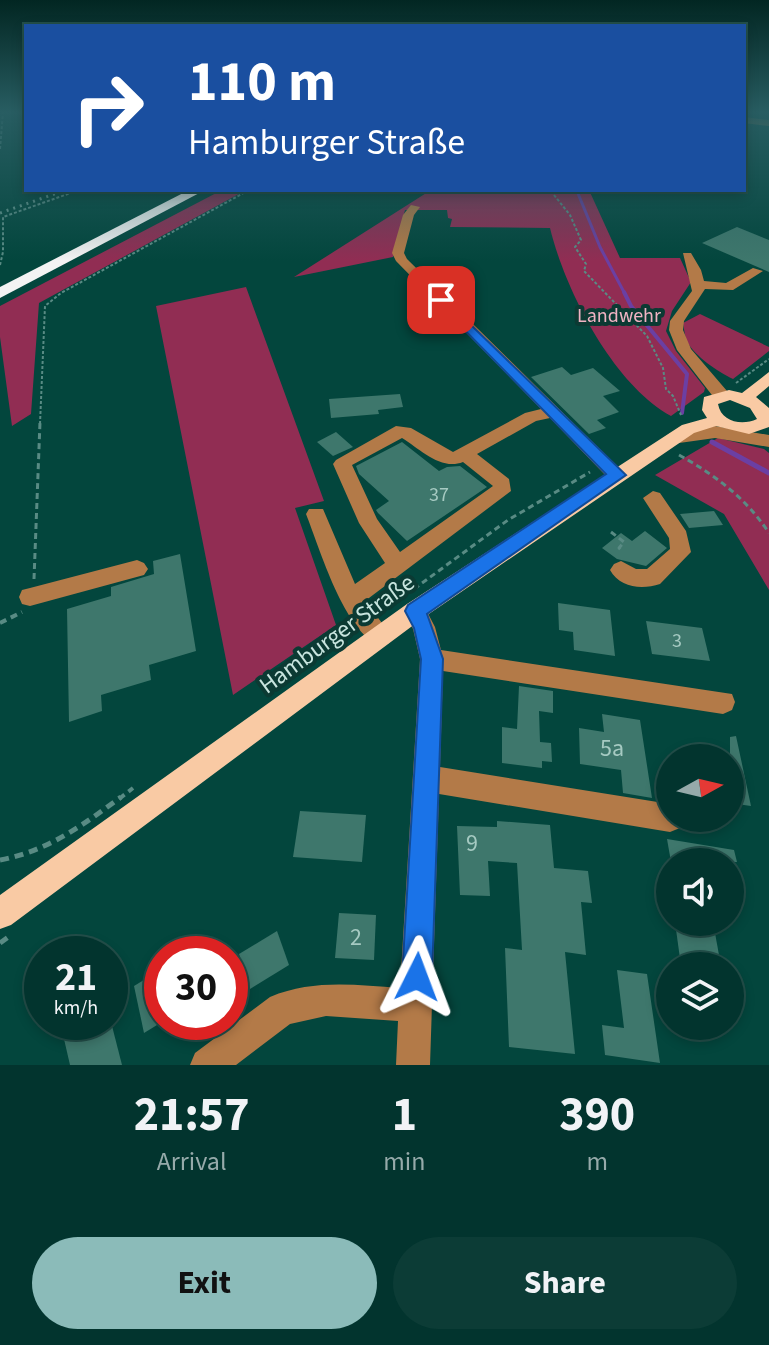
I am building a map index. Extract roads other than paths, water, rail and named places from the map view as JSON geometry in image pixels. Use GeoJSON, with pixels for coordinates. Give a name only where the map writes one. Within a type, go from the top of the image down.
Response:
{"type":"FeatureCollection","features":[{"type":"Feature","properties":{"kind":"highway"},"geometry":{"type":"LineString","coordinates":[[0,282],[180,192]]}},
{"type":"Feature","properties":{"kind":"highway"},"geometry":{"type":"LineString","coordinates":[[0,293],[195,192]]}},
{"type":"Feature","properties":{"kind":"main road"},"geometry":{"type":"LineString","coordinates":[[746,398],[769,377]]}},
{"type":"Feature","properties":{"kind":"main road"},"geometry":{"type":"LineString","coordinates":[[721,395],[746,398],[760,407],[767,423],[745,429],[718,420],[709,406],[710,401],[721,395]]}},
{"type":"Feature","properties":{"kind":"main road","name":"Hamburger Straße"},"geometry":{"type":"LineString","coordinates":[[0,914],[415,611],[617,475],[676,447],[688,429],[718,420]]}},
{"type":"Feature","properties":{"kind":"street"},"geometry":{"type":"LineString","coordinates":[[415,207],[409,215],[398,253],[402,261],[617,475]]}},
{"type":"Feature","properties":{"kind":"street"},"geometry":{"type":"LineString","coordinates":[[687,256],[700,285],[692,304],[677,321],[677,332],[684,350],[721,395]]}},
{"type":"Feature","properties":{"kind":"street"},"geometry":{"type":"LineString","coordinates":[[700,285],[728,287],[757,271]]}},
{"type":"Feature","properties":{"kind":"street"},"geometry":{"type":"LineString","coordinates":[[397,564],[369,523],[342,464],[396,432],[405,432],[446,458],[466,455],[531,417],[553,412]]}},
{"type":"Feature","properties":{"kind":"street"},"geometry":{"type":"LineString","coordinates":[[676,447],[715,432],[769,441]]}},
{"type":"Feature","properties":{"kind":"street"},"geometry":{"type":"LineString","coordinates":[[350,599],[502,491],[502,484],[466,455]]}},
{"type":"Feature","properties":{"kind":"street"},"geometry":{"type":"LineString","coordinates":[[621,560],[632,578],[643,580],[652,578],[681,552],[679,537],[653,498]]}},
{"type":"Feature","properties":{"kind":"street"},"geometry":{"type":"LineString","coordinates":[[316,514],[350,599],[381,636]]}},
{"type":"Feature","properties":{"kind":"street"},"geometry":{"type":"LineString","coordinates":[[30,597],[137,569]]}},
{"type":"Feature","properties":{"kind":"street"},"geometry":{"type":"LineString","coordinates":[[413,1065],[432,659],[424,627],[415,611]]}},
{"type":"Feature","properties":{"kind":"street"},"geometry":{"type":"LineString","coordinates":[[432,659],[723,702]]}},
{"type":"Feature","properties":{"kind":"street"},"geometry":{"type":"LineString","coordinates":[[427,778],[656,816]]}},
{"type":"Feature","properties":{"kind":"street"},"geometry":{"type":"LineString","coordinates":[[207,1065],[282,1009],[326,999],[416,1006]]}},
{"type":"Feature","properties":{"kind":"waterway"},"geometry":{"type":"LineString","coordinates":[[577,192],[600,247],[625,294]]}},
{"type":"Feature","properties":{"kind":"waterway"},"geometry":{"type":"LineString","coordinates":[[625,294],[631,306],[687,374],[682,413]]}},
{"type":"Feature","properties":{"kind":"waterway"},"geometry":{"type":"LineString","coordinates":[[712,442],[769,473]]}},
{"type":"Feature","properties":{"kind":"railway"},"geometry":{"type":"LineString","coordinates":[[0,213],[60,192]]}},
{"type":"Feature","properties":{"kind":"park label","name":"Landwehr"},"geometry":{"type":"Point","coordinates":[619,316]}}]}
